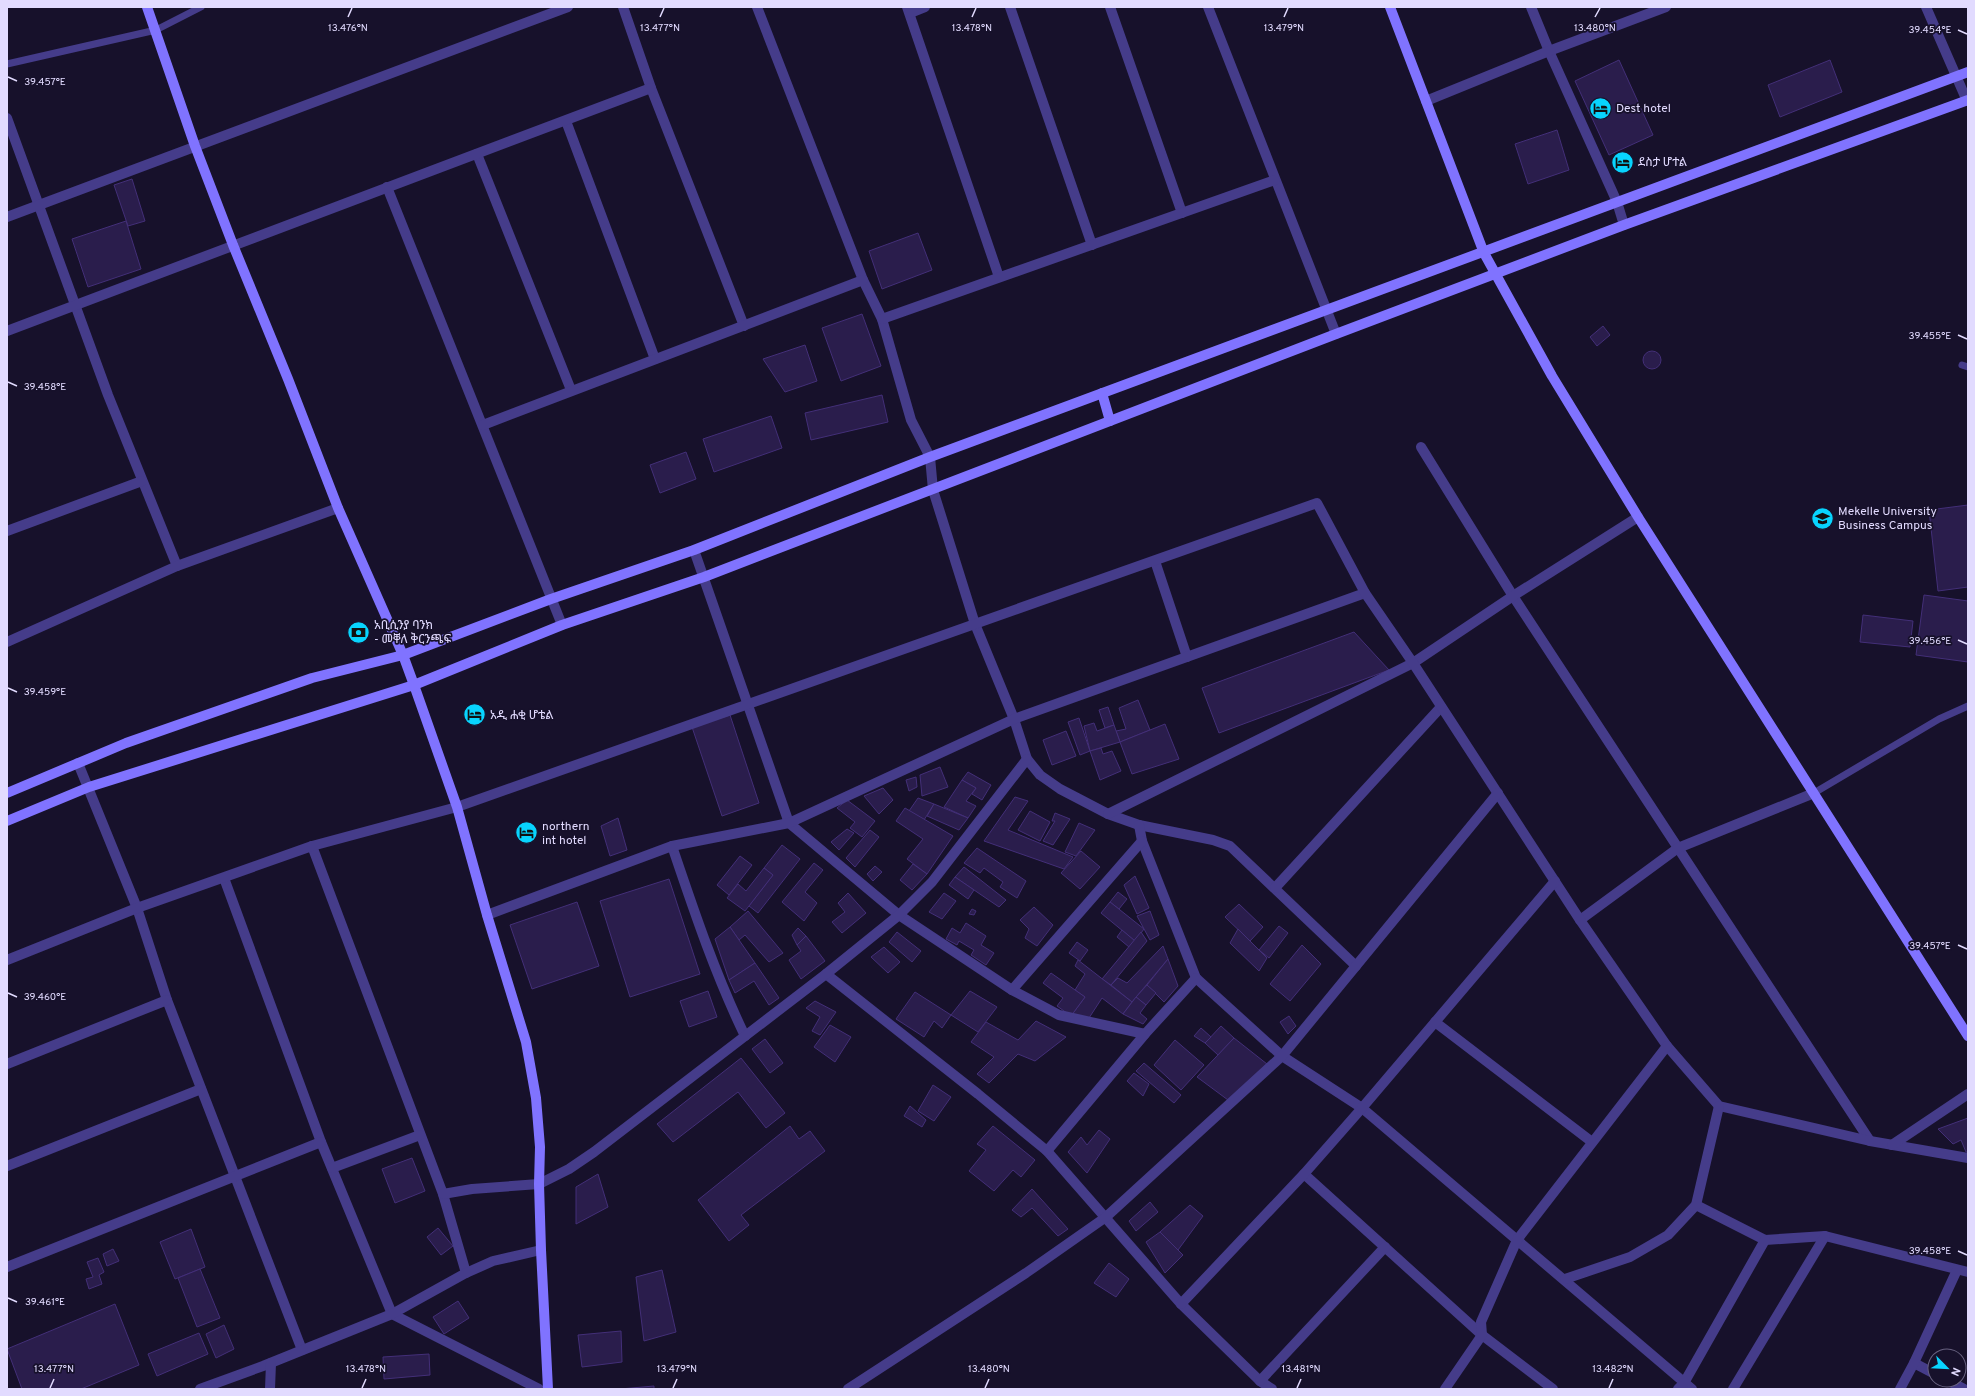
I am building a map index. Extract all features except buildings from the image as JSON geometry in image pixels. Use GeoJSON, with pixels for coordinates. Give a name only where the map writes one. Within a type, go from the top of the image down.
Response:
{"type":"FeatureCollection","features":[{"type":"Feature","properties":{"kind":"street"},"geometry":{"type":"LineString","coordinates":[[147,7],[195,146],[233,245],[288,379],[338,508],[403,655],[414,684],[457,807],[487,915],[526,1042],[536,1098],[540,1147],[538,1184],[540,1250],[548,1389]]}},
{"type":"Feature","properties":{"kind":"street"},"geometry":{"type":"LineString","coordinates":[[7,217],[551,10],[568,7]]}},
{"type":"Feature","properties":{"kind":"street"},"geometry":{"type":"LineString","coordinates":[[623,7],[651,88],[744,326]]}},
{"type":"Feature","properties":{"kind":"street"},"geometry":{"type":"LineString","coordinates":[[757,7],[863,280],[882,319],[911,420],[930,457],[933,490],[975,624],[1014,719],[1027,759],[1040,775],[1060,789],[1108,814],[1139,825],[1214,840],[1230,846],[1356,966]]}},
{"type":"Feature","properties":{"kind":"street"},"geometry":{"type":"LineString","coordinates":[[925,7],[908,10],[1000,277]]}},
{"type":"Feature","properties":{"kind":"street"},"geometry":{"type":"LineString","coordinates":[[1010,7],[1092,245]]}},
{"type":"Feature","properties":{"kind":"street"},"geometry":{"type":"LineString","coordinates":[[1110,7],[1182,213]]}},
{"type":"Feature","properties":{"kind":"street"},"geometry":{"type":"LineString","coordinates":[[1208,7],[1336,334]]}},
{"type":"Feature","properties":{"kind":"street"},"geometry":{"type":"LineString","coordinates":[[1390,7],[1484,253],[1552,376],[1638,517],[1968,1036]]}},
{"type":"Feature","properties":{"kind":"street"},"geometry":{"type":"LineString","coordinates":[[1531,7],[1549,51],[1617,202],[1624,225]]}},
{"type":"Feature","properties":{"kind":"street"},"geometry":{"type":"LineString","coordinates":[[1426,101],[1549,51],[1666,7]]}},
{"type":"Feature","properties":{"kind":"street"},"geometry":{"type":"LineString","coordinates":[[7,821],[89,788],[414,684],[562,625],[704,577],[1336,334],[1497,275],[1624,225],[1968,101],[1926,7]]}},
{"type":"Feature","properties":{"kind":"street"},"geometry":{"type":"LineString","coordinates":[[7,793],[126,743],[312,678],[403,655],[551,599],[694,550],[930,457],[1484,253],[1956,75],[1968,72]]}},
{"type":"Feature","properties":{"kind":"street"},"geometry":{"type":"LineString","coordinates":[[7,331],[651,88]]}},
{"type":"Feature","properties":{"kind":"street"},"geometry":{"type":"LineString","coordinates":[[7,118],[142,481],[177,566]]}},
{"type":"Feature","properties":{"kind":"street"},"geometry":{"type":"LineString","coordinates":[[566,121],[654,359]]}},
{"type":"Feature","properties":{"kind":"street"},"geometry":{"type":"LineString","coordinates":[[477,154],[571,390]]}},
{"type":"Feature","properties":{"kind":"street"},"geometry":{"type":"LineString","coordinates":[[882,319],[1275,180]]}},
{"type":"Feature","properties":{"kind":"street"},"geometry":{"type":"LineString","coordinates":[[387,188],[562,625]]}},
{"type":"Feature","properties":{"kind":"street"},"geometry":{"type":"LineString","coordinates":[[482,425],[863,280]]}},
{"type":"Feature","properties":{"kind":"street"},"geometry":{"type":"LineString","coordinates":[[1102,393],[1110,421]]}},
{"type":"Feature","properties":{"kind":"street"},"geometry":{"type":"LineString","coordinates":[[1421,447],[1513,596],[1870,1141]]}},
{"type":"Feature","properties":{"kind":"street"},"geometry":{"type":"LineString","coordinates":[[7,531],[142,481]]}},
{"type":"Feature","properties":{"kind":"street"},"geometry":{"type":"LineString","coordinates":[[7,960],[137,908],[312,846],[457,807],[1317,503],[1365,593],[1414,663],[1441,708],[1498,793],[1554,881],[1667,1046],[1719,1106],[1870,1141],[1968,1158]]}},
{"type":"Feature","properties":{"kind":"street"},"geometry":{"type":"LineString","coordinates":[[7,642],[177,566],[338,508]]}},
{"type":"Feature","properties":{"kind":"street"},"geometry":{"type":"LineString","coordinates":[[1108,814],[1414,663],[1513,596],[1638,517]]}},
{"type":"Feature","properties":{"kind":"street"},"geometry":{"type":"LineString","coordinates":[[694,550],[790,822],[899,915],[1012,990],[1059,1015],[1145,1034]]}},
{"type":"Feature","properties":{"kind":"street"},"geometry":{"type":"LineString","coordinates":[[1155,561],[1186,657]]}},
{"type":"Feature","properties":{"kind":"street"},"geometry":{"type":"LineString","coordinates":[[487,915],[672,846],[790,822],[1014,719],[1365,593]]}},
{"type":"Feature","properties":{"kind":"street"},"geometry":{"type":"LineString","coordinates":[[1275,888],[1441,708]]}},
{"type":"Feature","properties":{"kind":"street"},"geometry":{"type":"LineString","coordinates":[[443,1194],[472,1189],[538,1184],[569,1169],[594,1152],[826,974],[899,915],[932,882],[1027,759]]}},
{"type":"Feature","properties":{"kind":"street"},"geometry":{"type":"LineString","coordinates":[[78,763],[137,908],[167,1000],[302,1350]]}},
{"type":"Feature","properties":{"kind":"street"},"geometry":{"type":"LineString","coordinates":[[848,1389],[1019,1277],[1106,1217],[1282,1056],[1498,793]]}},
{"type":"Feature","properties":{"kind":"street"},"geometry":{"type":"LineString","coordinates":[[1580,920],[1678,848],[1814,793]]}},
{"type":"Feature","properties":{"kind":"street"},"geometry":{"type":"LineString","coordinates":[[1139,825],[1142,841],[1196,978],[1282,1056],[1362,1108],[1565,1279],[1681,1386],[1692,1389]]}},
{"type":"Feature","properties":{"kind":"street"},"geometry":{"type":"LineString","coordinates":[[1012,990],[1142,841]]}},
{"type":"Feature","properties":{"kind":"street"},"geometry":{"type":"LineString","coordinates":[[312,846],[443,1194],[466,1273]]}},
{"type":"Feature","properties":{"kind":"street"},"geometry":{"type":"LineString","coordinates":[[672,846],[704,943],[744,1036]]}},
{"type":"Feature","properties":{"kind":"street"},"geometry":{"type":"LineString","coordinates":[[224,878],[321,1142],[392,1314],[539,1389]]}},
{"type":"Feature","properties":{"kind":"street"},"geometry":{"type":"LineString","coordinates":[[1181,1304],[1304,1174],[1362,1108],[1554,881]]}},
{"type":"Feature","properties":{"kind":"street"},"geometry":{"type":"LineString","coordinates":[[826,974],[978,1094],[1047,1151],[1181,1304],[1260,1381],[1272,1389]]}},
{"type":"Feature","properties":{"kind":"street"},"geometry":{"type":"LineString","coordinates":[[1047,1151],[1145,1034],[1196,978]]}},
{"type":"Feature","properties":{"kind":"street"},"geometry":{"type":"LineString","coordinates":[[7,1064],[167,1000]]}},
{"type":"Feature","properties":{"kind":"street"},"geometry":{"type":"LineString","coordinates":[[1435,1022],[1592,1142]]}},
{"type":"Feature","properties":{"kind":"street"},"geometry":{"type":"LineString","coordinates":[[1445,1389],[1482,1335],[1482,1322],[1517,1240],[1667,1046]]}},
{"type":"Feature","properties":{"kind":"street"},"geometry":{"type":"LineString","coordinates":[[7,1166],[201,1089]]}},
{"type":"Feature","properties":{"kind":"street"},"geometry":{"type":"LineString","coordinates":[[1892,1145],[1968,1094]]}},
{"type":"Feature","properties":{"kind":"street"},"geometry":{"type":"LineString","coordinates":[[1565,1279],[1630,1257],[1668,1235],[1696,1205],[1719,1106]]}},
{"type":"Feature","properties":{"kind":"street"},"geometry":{"type":"LineString","coordinates":[[332,1168],[420,1135]]}},
{"type":"Feature","properties":{"kind":"street"},"geometry":{"type":"LineString","coordinates":[[7,1267],[321,1142]]}},
{"type":"Feature","properties":{"kind":"street"},"geometry":{"type":"LineString","coordinates":[[1304,1174],[1482,1335],[1553,1389]]}},
{"type":"Feature","properties":{"kind":"street"},"geometry":{"type":"LineString","coordinates":[[1696,1205],[1765,1240],[1825,1236],[1968,1272]]}},
{"type":"Feature","properties":{"kind":"street"},"geometry":{"type":"LineString","coordinates":[[1733,1389],[1825,1236]]}},
{"type":"Feature","properties":{"kind":"street"},"geometry":{"type":"LineString","coordinates":[[1681,1386],[1765,1240]]}},
{"type":"Feature","properties":{"kind":"street"},"geometry":{"type":"LineString","coordinates":[[1260,1381],[1385,1247]]}},
{"type":"Feature","properties":{"kind":"street"},"geometry":{"type":"LineString","coordinates":[[200,1389],[271,1363],[392,1314],[466,1273],[493,1261],[540,1250]]}},
{"type":"Feature","properties":{"kind":"street"},"geometry":{"type":"LineString","coordinates":[[1900,1389],[1914,1363],[1957,1270]]}},
{"type":"Feature","properties":{"kind":"street"},"geometry":{"type":"LineString","coordinates":[[270,1389],[271,1363]]}},
{"type":"Feature","properties":{"kind":"street"},"geometry":{"type":"LineString","coordinates":[[1914,1363],[1927,1370]]}},
{"type":"Feature","properties":{"kind":"lane"},"geometry":{"type":"LineString","coordinates":[[7,64],[156,30],[201,7]]}},
{"type":"Feature","properties":{"kind":"lane"},"geometry":{"type":"LineString","coordinates":[[1814,793],[1939,719],[1968,706]]}},
{"type":"Feature","properties":{"kind":"place","name":"Dest hotel"},"geometry":{"type":"Point","coordinates":[1601,108]}},
{"type":"Feature","properties":{"kind":"place","name":"ደስታ ሆተል"},"geometry":{"type":"Point","coordinates":[1623,162]}},
{"type":"Feature","properties":{"kind":"place","name":"Mekelle University Business Campus"},"geometry":{"type":"Point","coordinates":[1822,518]}},
{"type":"Feature","properties":{"kind":"place","name":"አቢሲንያ ባንክ - መቐለ ቅርንጫፍ"},"geometry":{"type":"Point","coordinates":[359,632]}},
{"type":"Feature","properties":{"kind":"place","name":"አዲ ሐቂ ሆቴል"},"geometry":{"type":"Point","coordinates":[475,715]}},
{"type":"Feature","properties":{"kind":"place","name":"northern int hotel"},"geometry":{"type":"Point","coordinates":[527,833]}}]}
